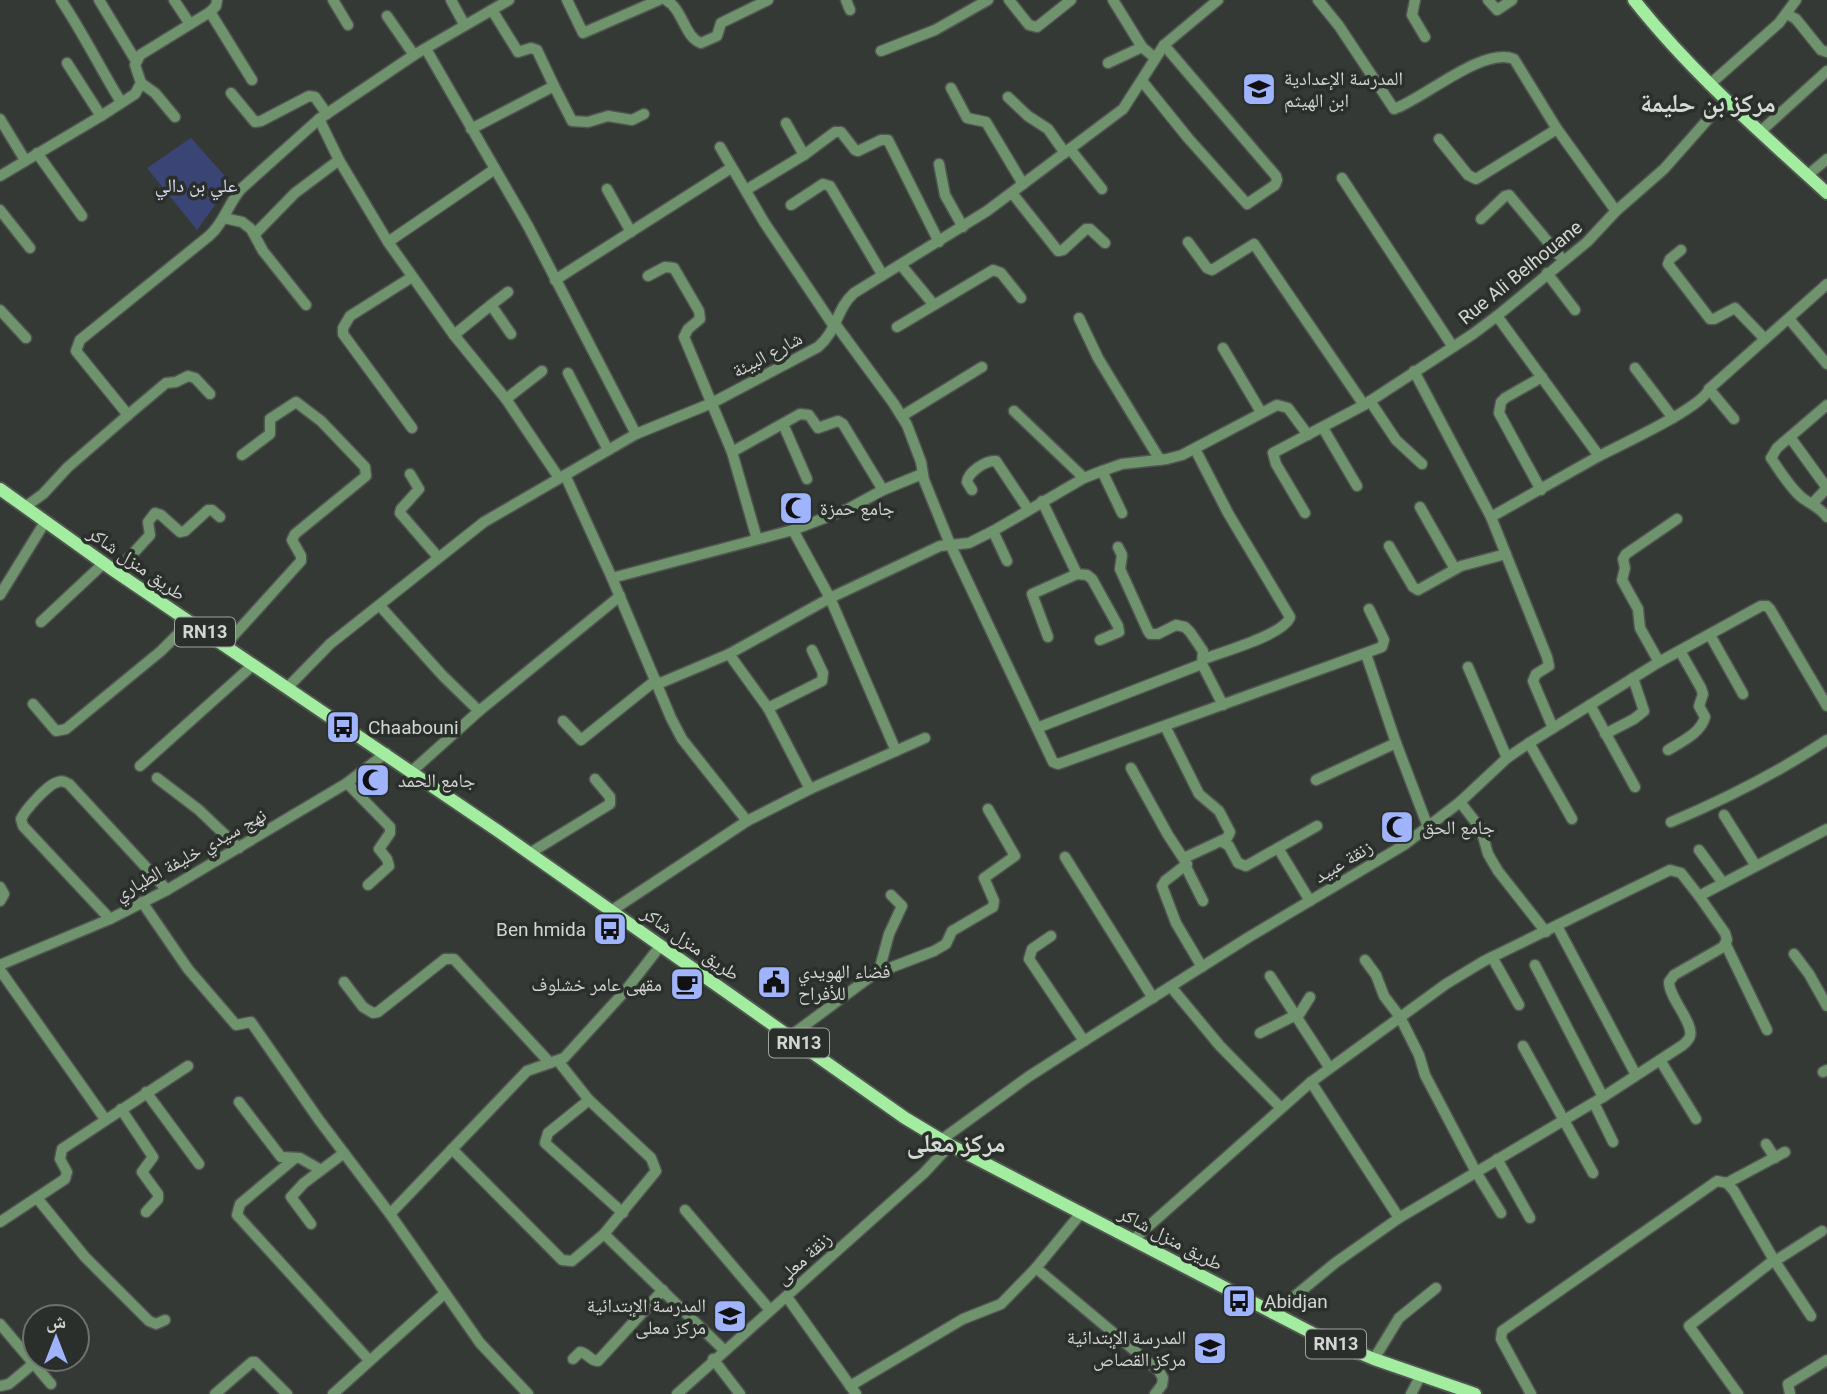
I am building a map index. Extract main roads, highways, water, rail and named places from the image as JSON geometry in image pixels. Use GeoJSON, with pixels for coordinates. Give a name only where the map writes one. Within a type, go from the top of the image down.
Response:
{"type":"FeatureCollection","features":[{"type":"Feature","properties":{"kind":"main road"},"geometry":{"type":"LineString","coordinates":[[1634,0],[1709,85],[1827,193]]}},
{"type":"Feature","properties":{"kind":"main road","name":"طريق منزل شاكر"},"geometry":{"type":"LineString","coordinates":[[0,489],[104,564],[530,853],[905,1118],[945,1142],[1316,1335],[1374,1359],[1475,1394]]}},
{"type":"Feature","properties":{"kind":"place","name":"المدرسة الإعدادية ابن الهيثم"},"geometry":{"type":"Point","coordinates":[1259,89]}},
{"type":"Feature","properties":{"kind":"place","name":"جامع حمزة"},"geometry":{"type":"Point","coordinates":[796,508]}},
{"type":"Feature","properties":{"kind":"place","name":"Chaabouni"},"geometry":{"type":"Point","coordinates":[343,727]}},
{"type":"Feature","properties":{"kind":"place","name":"جامع الحمد"},"geometry":{"type":"Point","coordinates":[373,780]}},
{"type":"Feature","properties":{"kind":"place","name":"جامع الحق"},"geometry":{"type":"Point","coordinates":[1397,827]}},
{"type":"Feature","properties":{"kind":"place","name":"Ben hmida"},"geometry":{"type":"Point","coordinates":[610,929]}},
{"type":"Feature","properties":{"kind":"place","name":"فضاء الهويدي للأفراح"},"geometry":{"type":"Point","coordinates":[774,982]}},
{"type":"Feature","properties":{"kind":"place","name":"مقهى عامر خشلوف"},"geometry":{"type":"Point","coordinates":[687,984]}},
{"type":"Feature","properties":{"kind":"place","name":"Abidjan"},"geometry":{"type":"Point","coordinates":[1239,1301]}},
{"type":"Feature","properties":{"kind":"place","name":"المدرسة الإبتدائية مركز معلى"},"geometry":{"type":"Point","coordinates":[730,1316]}},
{"type":"Feature","properties":{"kind":"place","name":"المدرسة الإبتدائية مركز القصاص"},"geometry":{"type":"Point","coordinates":[1210,1348]}},
{"type":"Feature","properties":{"kind":"district","name":"مركز بن حليمة"},"geometry":{"type":"Point","coordinates":[1708,103]}},
{"type":"Feature","properties":{"kind":"district","name":"مركز معلى"},"geometry":{"type":"Point","coordinates":[956,1143]}},
{"type":"Feature","properties":{"kind":"park label","name":"علي بن دالي"},"geometry":{"type":"Point","coordinates":[196,185]}}]}
